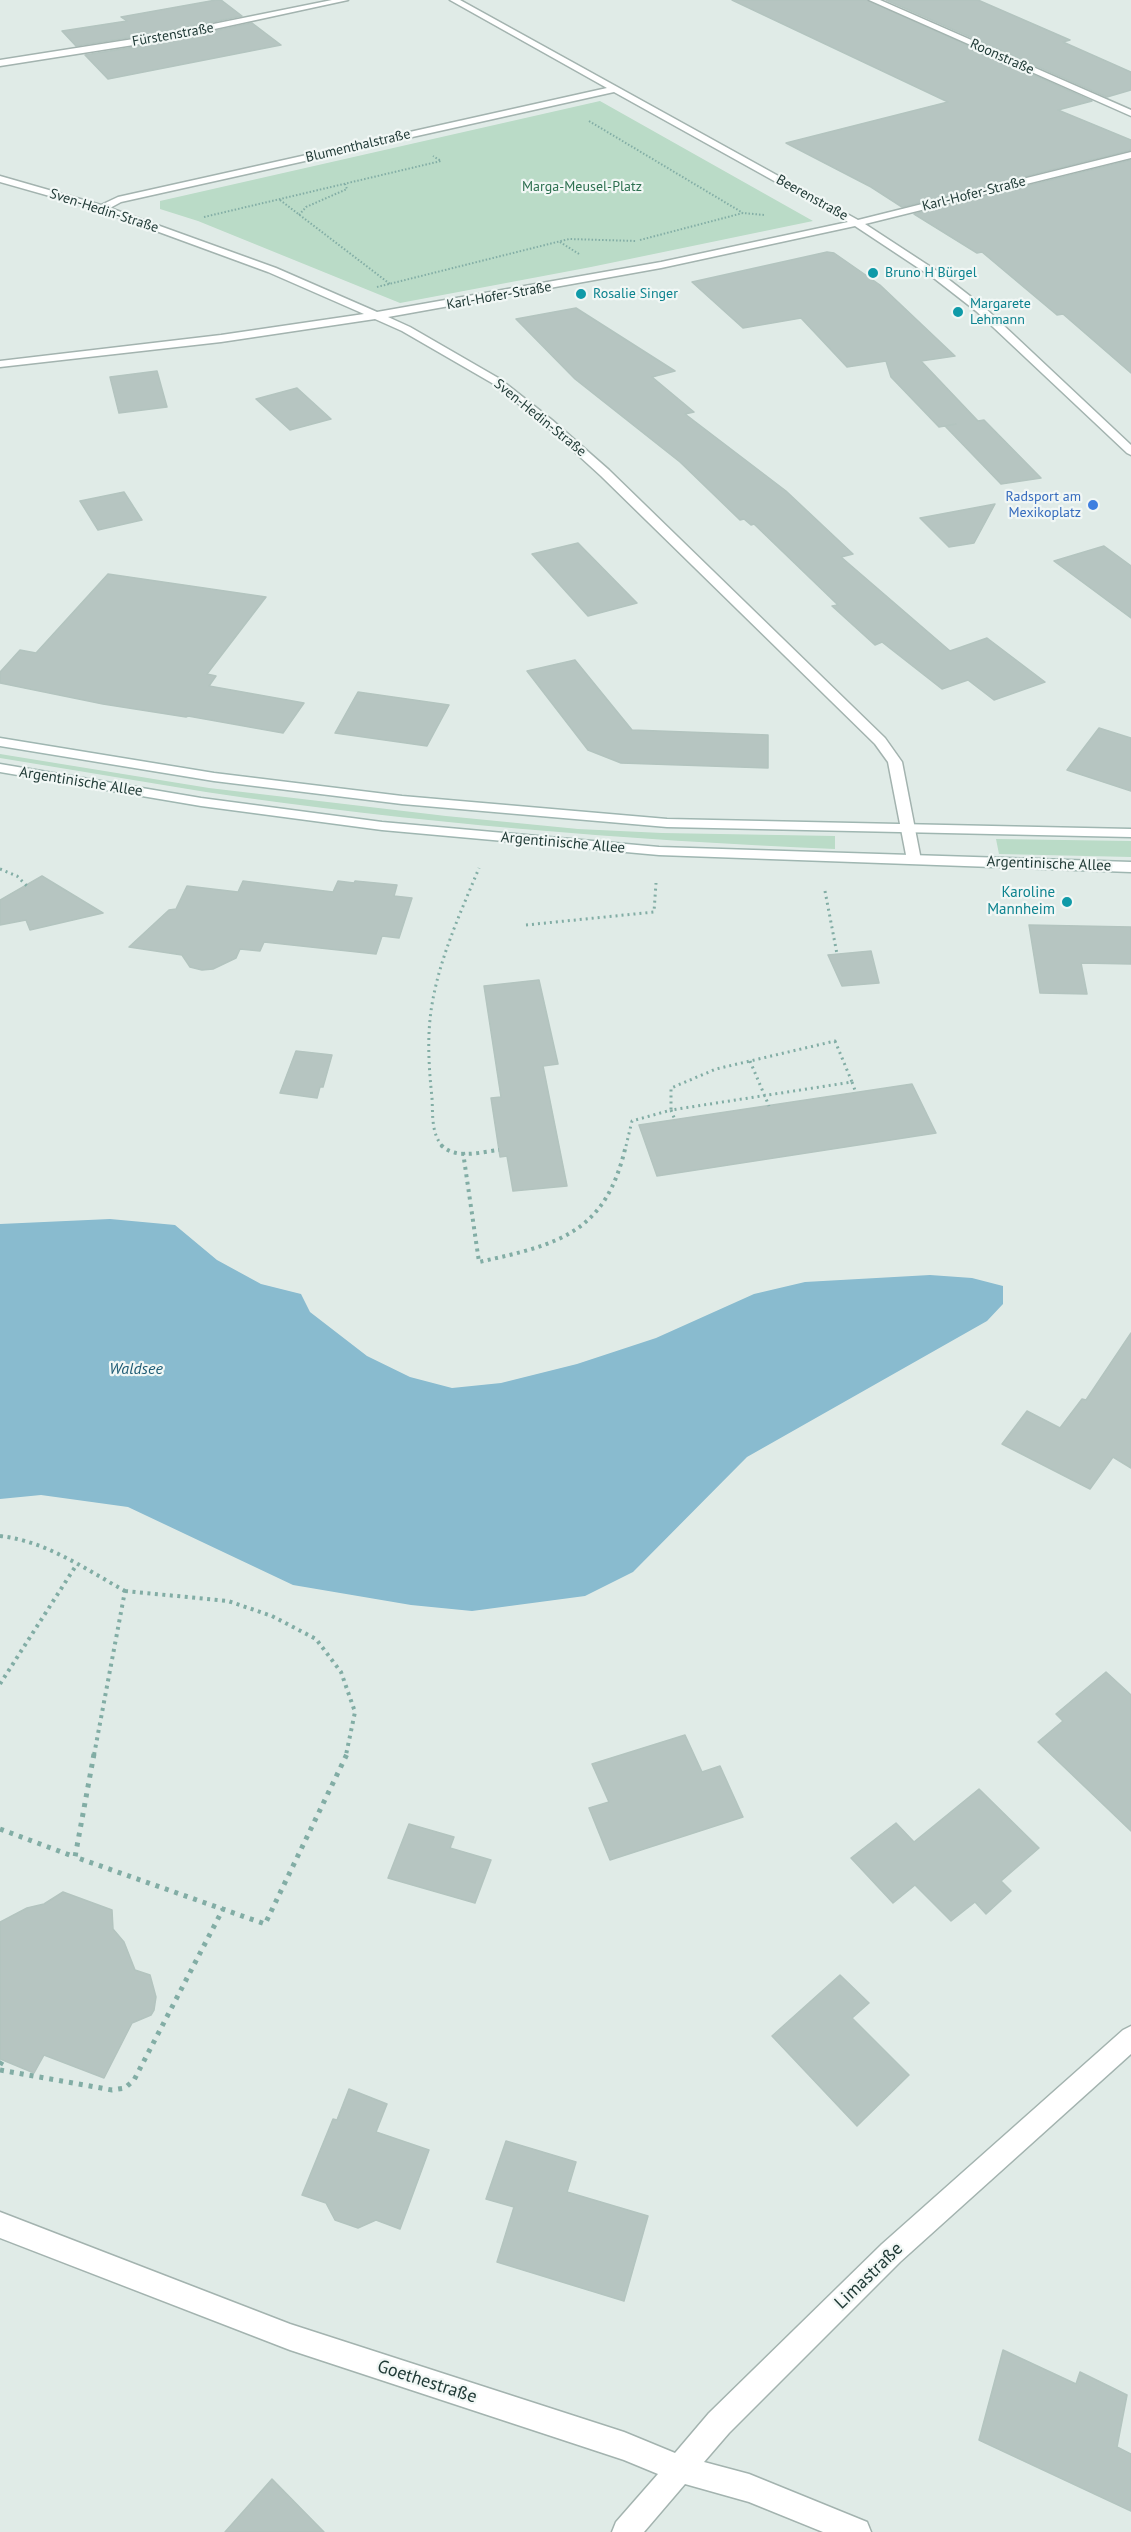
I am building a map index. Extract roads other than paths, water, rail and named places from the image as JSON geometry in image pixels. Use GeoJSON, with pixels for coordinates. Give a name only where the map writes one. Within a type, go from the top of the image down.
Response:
{"type":"FeatureCollection","features":[{"type":"Feature","properties":{"kind":"street","name":"Fürstenstraße"},"geometry":{"type":"LineString","coordinates":[[0,63],[159,38],[344,0]]}},
{"type":"Feature","properties":{"kind":"street","name":"Beerenstraße"},"geometry":{"type":"LineString","coordinates":[[454,0],[857,223],[939,277],[980,309],[1131,451]]}},
{"type":"Feature","properties":{"kind":"street","name":"Roonstraße"},"geometry":{"type":"LineString","coordinates":[[873,0],[1131,113]]}},
{"type":"Feature","properties":{"kind":"street","name":"Blumenthalstraße"},"geometry":{"type":"LineString","coordinates":[[102,207],[118,200],[616,88]]}},
{"type":"Feature","properties":{"kind":"street","name":"Karl-Hofer-Straße"},"geometry":{"type":"LineString","coordinates":[[0,364],[131,351],[378,317],[610,275],[857,223],[1131,154]]}},
{"type":"Feature","properties":{"kind":"street","name":"Sven-Hedin-Straße"},"geometry":{"type":"LineString","coordinates":[[0,179],[102,207],[272,270],[378,317],[456,356],[496,381],[548,422],[605,473],[880,741],[895,762],[914,860]]}},
{"type":"Feature","properties":{"kind":"street","name":"Argentinische Allee"},"geometry":{"type":"LineString","coordinates":[[0,742],[214,777],[402,800],[667,823],[1131,833]]}},
{"type":"Feature","properties":{"kind":"street","name":"Argentinische Allee"},"geometry":{"type":"LineString","coordinates":[[0,768],[201,802],[381,826],[659,851],[1131,867]]}},
{"type":"Feature","properties":{"kind":"street","name":"Limastraße"},"geometry":{"type":"LineString","coordinates":[[626,2532],[719,2423],[891,2253],[1131,2038]]}},
{"type":"Feature","properties":{"kind":"street","name":"Goethestraße"},"geometry":{"type":"LineString","coordinates":[[0,2225],[290,2337],[624,2446],[680,2469],[749,2488],[857,2532]]}},
{"type":"Feature","properties":{"kind":"water","name":"Waldsee"},"geometry":{"type":"Polygon","coordinates":[[[110,1219],[175,1225],[217,1260],[261,1284],[301,1294],[310,1312],[367,1356],[410,1377],[452,1388],[501,1383],[577,1364],[656,1338],[754,1294],[805,1282],[930,1275],[972,1278],[1003,1286],[1003,1304],[987,1321],[747,1457],[633,1572],[585,1596],[472,1611],[411,1605],[293,1585],[128,1507],[41,1495],[0,1499],[0,1224],[110,1219]]]}},
{"type":"Feature","properties":{"kind":"place","name":"Bruno H Bürgel"},"geometry":{"type":"Point","coordinates":[873,273]}},
{"type":"Feature","properties":{"kind":"place","name":"Rosalie Singer"},"geometry":{"type":"Point","coordinates":[581,294]}},
{"type":"Feature","properties":{"kind":"place","name":"Margarete Lehmann"},"geometry":{"type":"Point","coordinates":[958,312]}},
{"type":"Feature","properties":{"kind":"place","name":"Radsport am Mexikoplatz"},"geometry":{"type":"Point","coordinates":[1093,505]}},
{"type":"Feature","properties":{"kind":"place","name":"Karoline Mannheim"},"geometry":{"type":"Point","coordinates":[1067,902]}},
{"type":"Feature","properties":{"kind":"park label","name":"Marga-Meusel-Platz"},"geometry":{"type":"Point","coordinates":[582,187]}}]}
